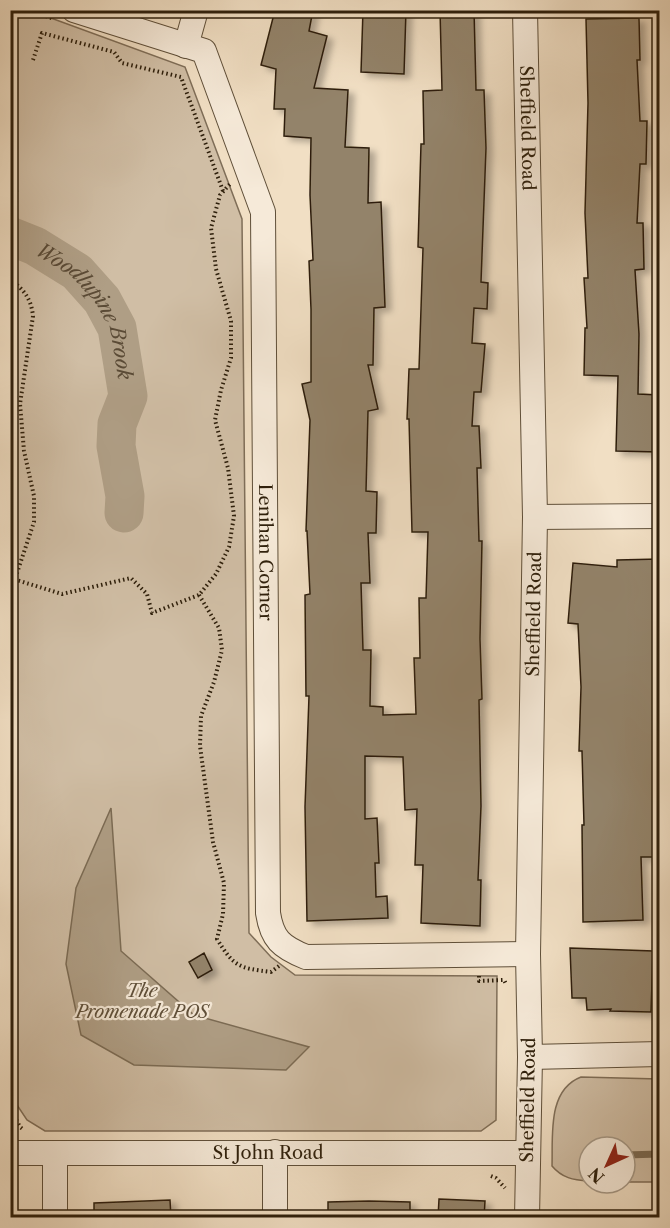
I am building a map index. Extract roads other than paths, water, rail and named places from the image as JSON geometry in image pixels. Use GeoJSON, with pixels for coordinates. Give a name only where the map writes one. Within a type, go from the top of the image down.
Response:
{"type":"FeatureCollection","features":[{"type":"Feature","properties":{"kind":"street","name":"Lenihan Corner"},"geometry":{"type":"LineString","coordinates":[[74,10],[204,51],[262,212],[268,913],[270,927],[275,938],[292,951],[306,957],[528,954]]}},
{"type":"Feature","properties":{"kind":"street"},"geometry":{"type":"LineString","coordinates":[[186,46],[196,10]]}},
{"type":"Feature","properties":{"kind":"street","name":"Sheffield Road"},"geometry":{"type":"LineString","coordinates":[[525,10],[535,517],[528,954],[530,1057],[527,1218]]}},
{"type":"Feature","properties":{"kind":"street"},"geometry":{"type":"LineString","coordinates":[[535,517],[660,516]]}},
{"type":"Feature","properties":{"kind":"street"},"geometry":{"type":"LineString","coordinates":[[530,1057],[660,1054]]}},
{"type":"Feature","properties":{"kind":"street"},"geometry":{"type":"LineString","coordinates":[[275,1152],[275,1218]]}},
{"type":"Feature","properties":{"kind":"street","name":"St John Road"},"geometry":{"type":"LineString","coordinates":[[10,1153],[527,1153]]}},
{"type":"Feature","properties":{"kind":"street"},"geometry":{"type":"LineString","coordinates":[[55,1153],[55,1218]]}},
{"type":"Feature","properties":{"kind":"waterway","name":"Woodlupine Brook"},"geometry":{"type":"LineString","coordinates":[[10,236],[35,246],[77,272],[102,300],[117,328],[128,396],[117,424],[116,446],[125,496],[124,513]]}},
{"type":"Feature","properties":{"kind":"waterway","name":"Woodlupine Brook"},"geometry":{"type":"LineString","coordinates":[[637,1155],[660,1154]]}},
{"type":"Feature","properties":{"kind":"park label","name":"The Promenade POS"},"geometry":{"type":"Point","coordinates":[142,1001]}}]}
